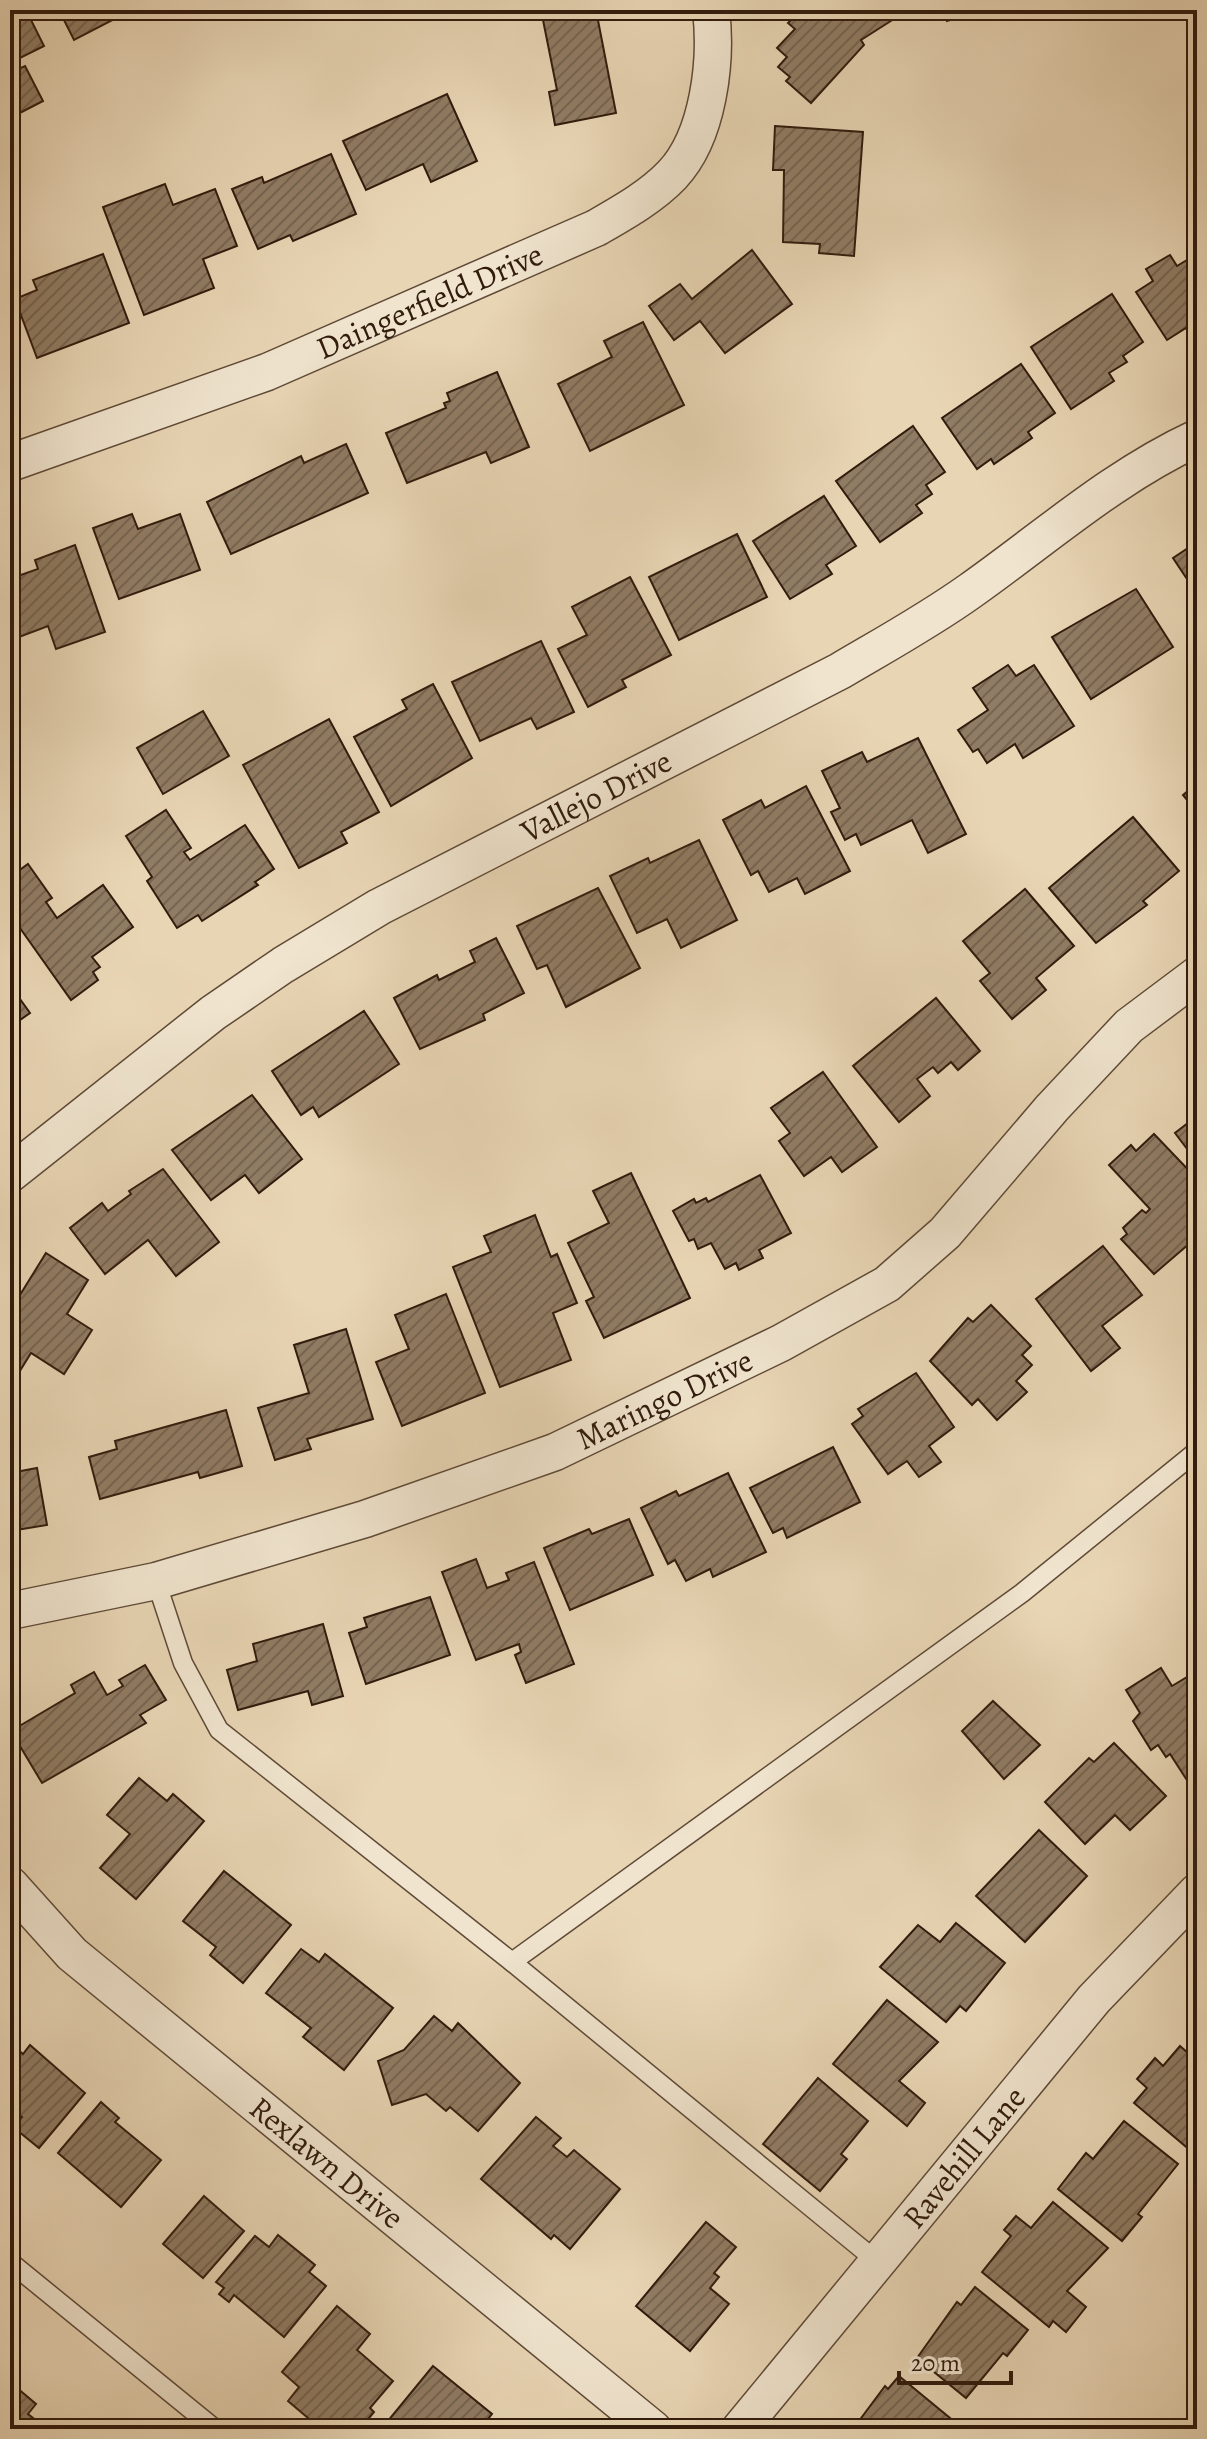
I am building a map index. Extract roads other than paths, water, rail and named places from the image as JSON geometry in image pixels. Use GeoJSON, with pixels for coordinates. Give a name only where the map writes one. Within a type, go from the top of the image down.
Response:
{"type":"FeatureCollection","features":[{"type":"Feature","properties":{"kind":"street","name":"Daingerfield Drive"},"geometry":{"type":"LineString","coordinates":[[10,463],[281,367],[596,228],[635,205],[674,174],[692,142],[707,101],[715,44],[711,10]]}},
{"type":"Feature","properties":{"kind":"street","name":"Vallejo Drive"},"geometry":{"type":"LineString","coordinates":[[10,1174],[213,1013],[283,965],[379,907],[840,671],[968,593],[1097,495],[1197,438]]}},
{"type":"Feature","properties":{"kind":"street","name":"Maringo Drive"},"geometry":{"type":"LineString","coordinates":[[10,1611],[156,1581],[365,1519],[555,1452],[781,1343],[887,1284],[945,1233],[1052,1108],[1129,1026],[1197,975]]}},
{"type":"Feature","properties":{"kind":"street","name":"Rexlawn Drive"},"geometry":{"type":"LineString","coordinates":[[10,1885],[72,1954],[653,2429]]}},
{"type":"Feature","properties":{"kind":"street","name":"Ravehill Lane"},"geometry":{"type":"LineString","coordinates":[[740,2429],[1094,1999],[1197,1892]]}},
{"type":"Feature","properties":{"kind":"lane"},"geometry":{"type":"LineString","coordinates":[[512,1962],[1022,1593],[1197,1451]]}},
{"type":"Feature","properties":{"kind":"lane"},"geometry":{"type":"LineString","coordinates":[[156,1581],[183,1663],[219,1730],[512,1962],[879,2263]]}},
{"type":"Feature","properties":{"kind":"lane"},"geometry":{"type":"LineString","coordinates":[[10,2262],[215,2429]]}}]}
